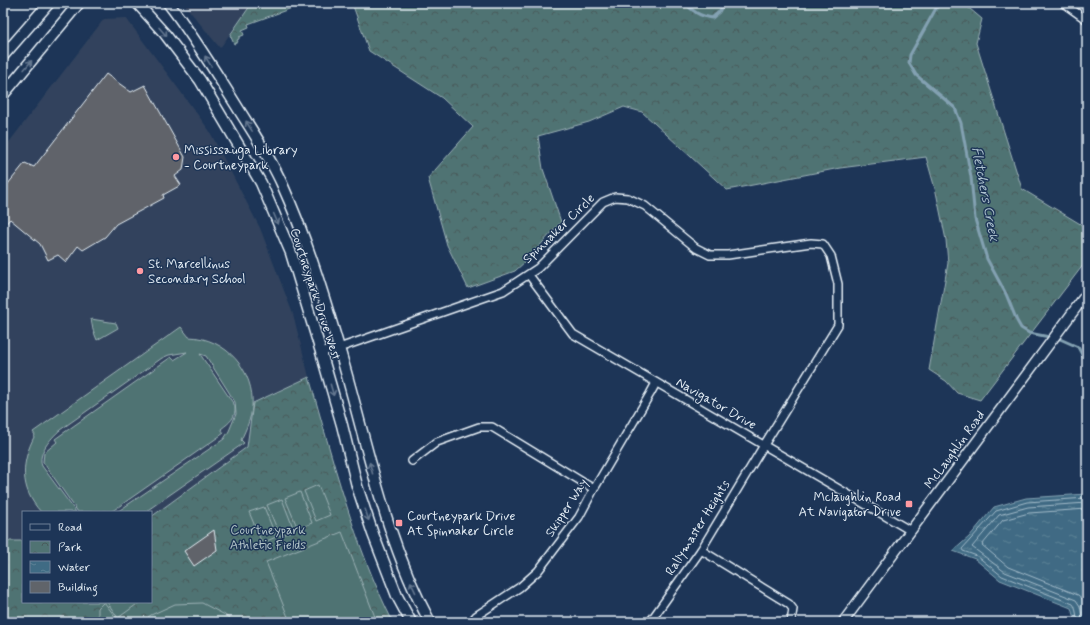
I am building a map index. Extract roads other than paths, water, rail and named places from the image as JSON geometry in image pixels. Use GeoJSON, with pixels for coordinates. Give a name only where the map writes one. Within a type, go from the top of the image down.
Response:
{"type":"FeatureCollection","features":[{"type":"Feature","properties":{"kind":"main road"},"geometry":{"type":"LineString","coordinates":[[3,56],[49,3]]}},
{"type":"Feature","properties":{"kind":"main road"},"geometry":{"type":"LineString","coordinates":[[3,95],[79,3]]}},
{"type":"Feature","properties":{"kind":"main road","name":"Courtneypark Drive West"},"geometry":{"type":"LineString","coordinates":[[137,3],[165,34],[200,80],[260,183],[291,253],[342,426],[357,486],[373,534],[397,596],[410,622]]}},
{"type":"Feature","properties":{"kind":"main road","name":"Courtneypark Drive West"},"geometry":{"type":"LineString","coordinates":[[168,3],[192,35],[258,141],[282,183],[303,236],[339,348],[382,506],[408,577],[430,622]]}},
{"type":"Feature","properties":{"kind":"street"},"geometry":{"type":"LineString","coordinates":[[1063,3],[1087,20]]}},
{"type":"Feature","properties":{"kind":"street","name":"Spinnaker Circle"},"geometry":{"type":"LineString","coordinates":[[321,352],[339,348],[503,291],[538,268],[603,202],[615,197],[628,198],[645,206],[696,248],[710,255],[728,255],[811,243],[823,244],[831,256],[838,284],[838,325],[764,445]]}},
{"type":"Feature","properties":{"kind":"street","name":"Navigator Drive"},"geometry":{"type":"LineString","coordinates":[[529,275],[573,334],[911,531]]}},
{"type":"Feature","properties":{"kind":"street","name":"McLaughlin Road"},"geometry":{"type":"LineString","coordinates":[[843,622],[1087,293]]}},
{"type":"Feature","properties":{"kind":"street","name":"Skipper Way"},"geometry":{"type":"LineString","coordinates":[[471,622],[476,616],[520,587],[538,571],[578,517],[656,383]]}},
{"type":"Feature","properties":{"kind":"street"},"geometry":{"type":"LineString","coordinates":[[412,461],[437,442],[479,427],[492,427],[594,489]]}},
{"type":"Feature","properties":{"kind":"street","name":"Rallymaster Heights"},"geometry":{"type":"LineString","coordinates":[[650,622],[701,550],[764,445]]}},
{"type":"Feature","properties":{"kind":"street"},"geometry":{"type":"LineString","coordinates":[[701,550],[789,604],[793,609],[791,622]]}},
{"type":"Feature","properties":{"kind":"water"},"geometry":{"type":"Polygon","coordinates":[[[1087,494],[1087,622],[1075,622],[1071,608],[1000,580],[975,559],[953,551],[969,537],[994,507],[1026,498],[1087,494]]]}},
{"type":"Feature","properties":{"kind":"waterway","name":"Fletchers Creek"},"geometry":{"type":"LineString","coordinates":[[685,3],[697,13],[712,18],[719,12],[724,3]]}},
{"type":"Feature","properties":{"kind":"waterway","name":"Fletchers Creek"},"geometry":{"type":"LineString","coordinates":[[939,3],[910,55],[909,63],[916,75],[955,108],[961,123],[971,177],[975,219],[987,259],[1006,294],[1021,328],[1029,333],[1060,339],[1078,347],[1087,364]]}},
{"type":"Feature","properties":{"kind":"place","name":"Mississauga Library - Courtneypark"},"geometry":{"type":"Point","coordinates":[176,157]}},
{"type":"Feature","properties":{"kind":"place","name":"St. Marcellinus Secondary School"},"geometry":{"type":"Point","coordinates":[140,271]}},
{"type":"Feature","properties":{"kind":"place","name":"Mclaughlin Road At Navigator Drive"},"geometry":{"type":"Point","coordinates":[909,504]}},
{"type":"Feature","properties":{"kind":"place","name":"Courtneypark Drive At Spinnaker Circle"},"geometry":{"type":"Point","coordinates":[399,523]}},
{"type":"Feature","properties":{"kind":"park label","name":"Courtneypark Athletic Fields"},"geometry":{"type":"Point","coordinates":[268,538]}}]}
